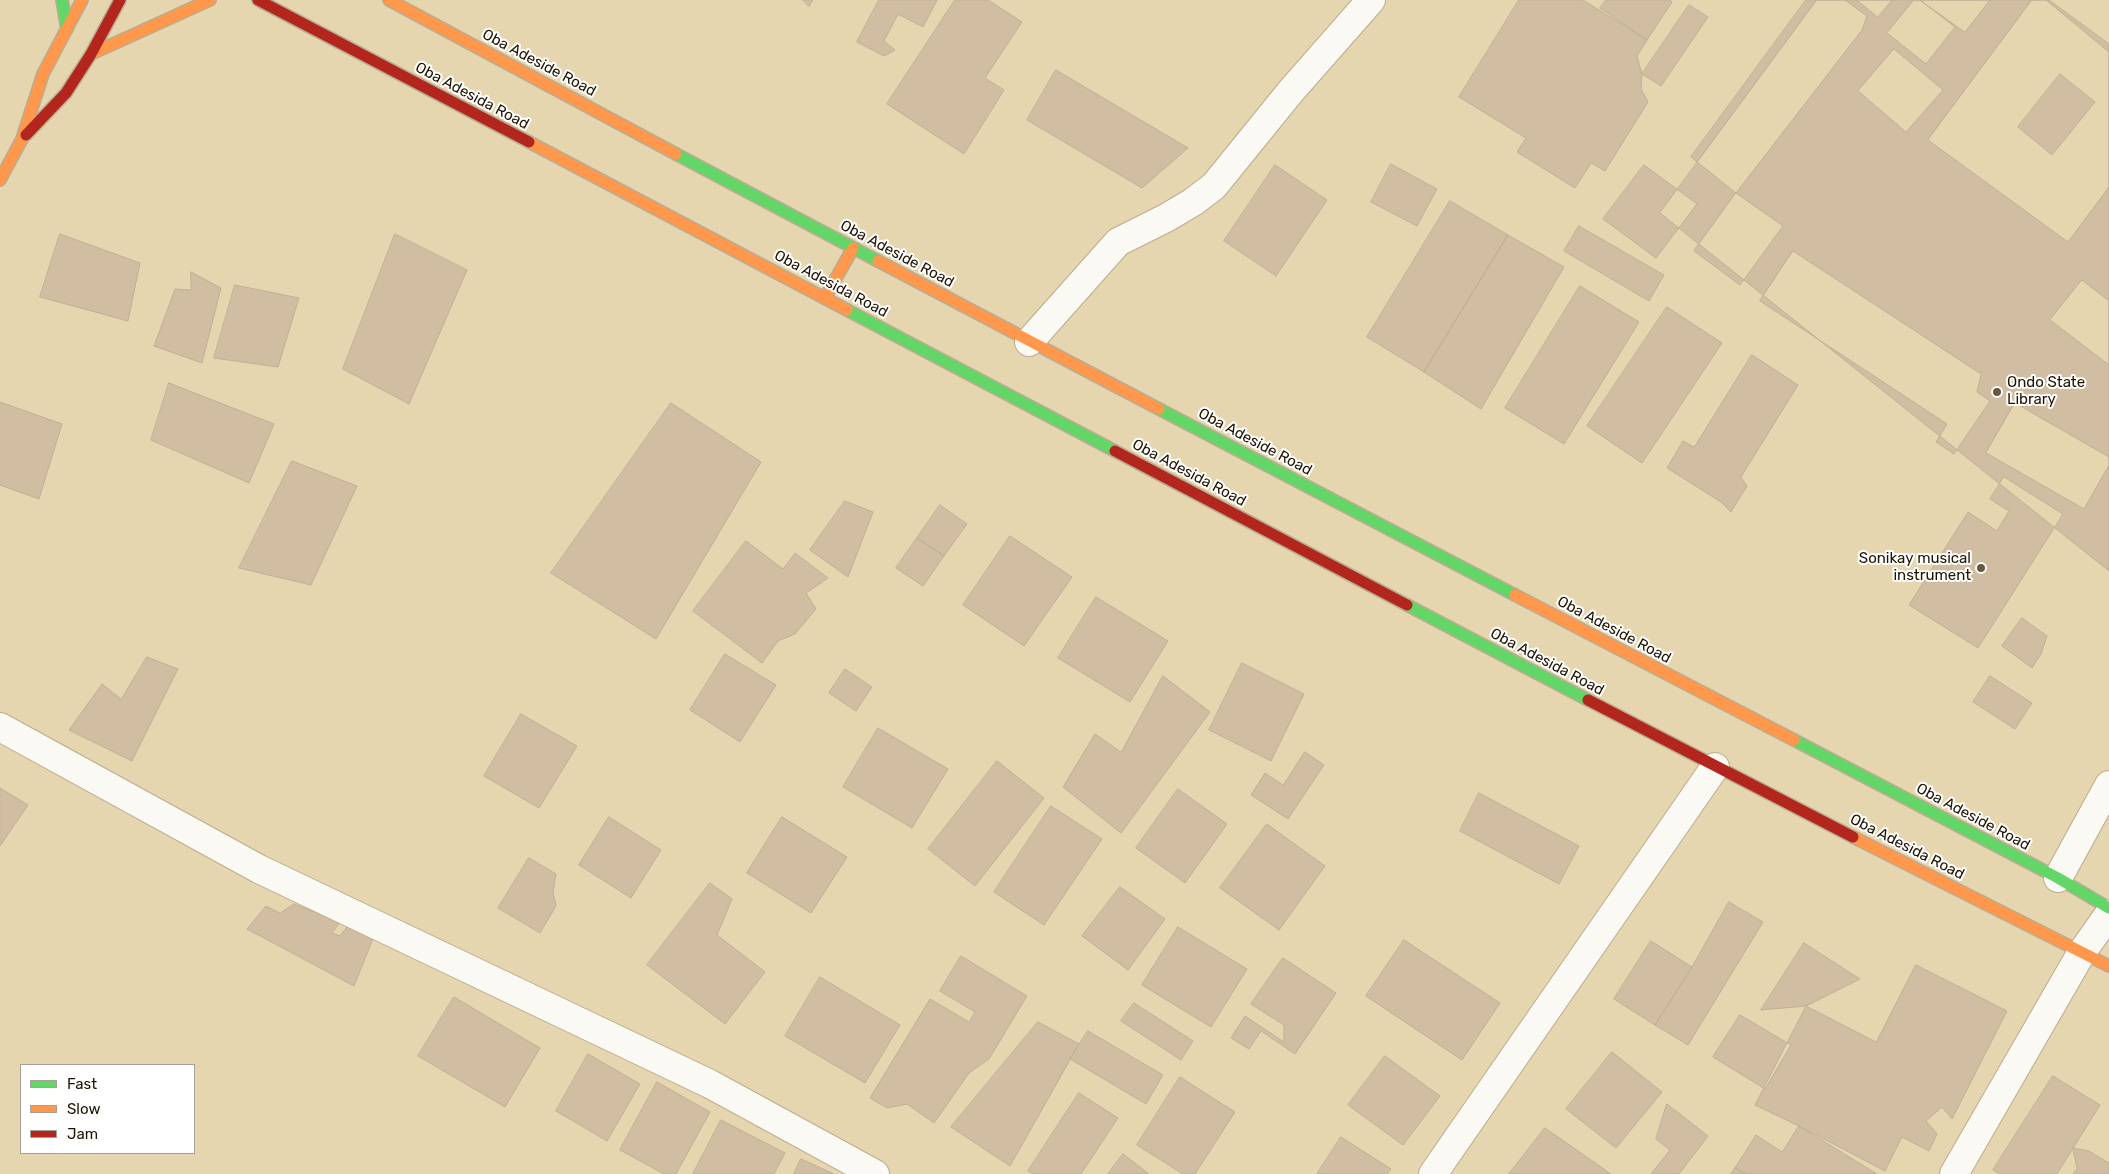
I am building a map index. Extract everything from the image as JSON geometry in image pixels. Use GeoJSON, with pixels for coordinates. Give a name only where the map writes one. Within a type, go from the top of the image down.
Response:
{"type":"FeatureCollection","features":[{"type":"Feature","properties":{"kind":"main road"},"geometry":{"type":"LineString","coordinates":[[62,0],[67,29]]}},
{"type":"Feature","properties":{"kind":"main road"},"geometry":{"type":"LineString","coordinates":[[0,180],[22,139],[43,74],[82,0]]}},
{"type":"Feature","properties":{"kind":"main road"},"geometry":{"type":"LineString","coordinates":[[22,139],[66,93],[91,54],[120,0]]}},
{"type":"Feature","properties":{"kind":"main road"},"geometry":{"type":"LineString","coordinates":[[91,54],[210,0]]}},
{"type":"Feature","properties":{"kind":"main road","name":"Oba Adesida Road"},"geometry":{"type":"LineString","coordinates":[[258,0],[1715,768],[2109,966]]}},
{"type":"Feature","properties":{"kind":"main road","name":"Oba Adeside Road"},"geometry":{"type":"LineString","coordinates":[[389,0],[1029,342],[2058,878],[2109,908]]}},
{"type":"Feature","properties":{"kind":"main road"},"geometry":{"type":"LineString","coordinates":[[825,298],[853,248]]}},
{"type":"Feature","properties":{"kind":"street"},"geometry":{"type":"LineString","coordinates":[[1029,342],[1118,242],[1166,218],[1193,202],[1214,186],[1292,91],[1371,0]]}},
{"type":"Feature","properties":{"kind":"street"},"geometry":{"type":"LineString","coordinates":[[0,727],[259,869],[710,1084],[875,1174]]}},
{"type":"Feature","properties":{"kind":"street"},"geometry":{"type":"LineString","coordinates":[[1434,1174],[1715,768]]}},
{"type":"Feature","properties":{"kind":"street"},"geometry":{"type":"LineString","coordinates":[[2058,878],[2109,785]]}},
{"type":"Feature","properties":{"kind":"street"},"geometry":{"type":"LineString","coordinates":[[1954,1174],[2082,952],[2109,914]]}},
{"type":"Feature","properties":{"kind":"building"},"geometry":{"type":"Polygon","coordinates":[[[803,0],[813,0],[809,6],[803,0]]]}},
{"type":"Feature","properties":{"kind":"building"},"geometry":{"type":"Polygon","coordinates":[[[879,0],[937,0],[923,27],[898,14],[884,41],[895,50],[884,56],[857,42],[879,0]]]}},
{"type":"Feature","properties":{"kind":"building"},"geometry":{"type":"Polygon","coordinates":[[[955,0],[988,0],[1022,22],[985,78],[1004,90],[964,154],[887,104],[955,0]]]}},
{"type":"Feature","properties":{"kind":"building"},"geometry":{"type":"Polygon","coordinates":[[[1519,0],[1583,0],[1647,40],[1637,56],[1642,74],[1641,89],[1648,102],[1605,171],[1591,163],[1575,188],[1517,152],[1526,138],[1459,97],[1519,0]]]}},
{"type":"Feature","properties":{"kind":"building"},"geometry":{"type":"Polygon","coordinates":[[[1606,0],[1670,0],[1672,2],[1647,40],[1600,8],[1606,0]]]}},
{"type":"Feature","properties":{"kind":"building"},"geometry":{"type":"Polygon","coordinates":[[[1806,0],[1845,0],[1867,16],[1862,30],[1736,193],[1691,157],[1806,0]]]}},
{"type":"Feature","properties":{"kind":"building","name":"Ondo State Library"},"geometry":{"type":"Polygon","coordinates":[[[1817,0],[2046,0],[2109,52],[2109,571],[1660,213],[1817,0]]]}},
{"type":"Feature","properties":{"kind":"building"},"geometry":{"type":"Polygon","coordinates":[[[1857,0],[1892,0],[1878,17],[1857,0]]]}},
{"type":"Feature","properties":{"kind":"building"},"geometry":{"type":"Polygon","coordinates":[[[1914,0],[1920,0],[1955,27],[1926,64],[1887,33],[1914,0]]]}},
{"type":"Feature","properties":{"kind":"building"},"geometry":{"type":"Polygon","coordinates":[[[1920,0],[1990,0],[1965,32],[1920,0]]]}},
{"type":"Feature","properties":{"kind":"building"},"geometry":{"type":"Polygon","coordinates":[[[2032,0],[2049,0],[2109,44],[2109,187],[2068,242],[1928,140],[2032,0]],[[2060,74],[2018,127],[2052,155],[2095,102],[2060,74]]]}},
{"type":"Feature","properties":{"kind":"building"},"geometry":{"type":"Polygon","coordinates":[[[1689,5],[1708,17],[1661,86],[1642,74],[1689,5]]]}},
{"type":"Feature","properties":{"kind":"building"},"geometry":{"type":"Polygon","coordinates":[[[1894,49],[1943,90],[1906,132],[1858,91],[1894,49]]]}},
{"type":"Feature","properties":{"kind":"building"},"geometry":{"type":"Polygon","coordinates":[[[1056,70],[1188,148],[1142,188],[1027,120],[1056,70]]]}},
{"type":"Feature","properties":{"kind":"building"},"geometry":{"type":"Polygon","coordinates":[[[1391,164],[1437,189],[1417,226],[1371,202],[1391,164]]]}},
{"type":"Feature","properties":{"kind":"building"},"geometry":{"type":"Polygon","coordinates":[[[1275,165],[1327,200],[1276,276],[1224,241],[1275,165]]]}},
{"type":"Feature","properties":{"kind":"building"},"geometry":{"type":"Polygon","coordinates":[[[1644,165],[1697,204],[1656,258],[1603,219],[1644,165]]]}},
{"type":"Feature","properties":{"kind":"building"},"geometry":{"type":"Polygon","coordinates":[[[1736,193],[1783,226],[1740,285],[1694,251],[1736,193]]]}},
{"type":"Feature","properties":{"kind":"building"},"geometry":{"type":"Polygon","coordinates":[[[1450,201],[1508,235],[1424,372],[1367,337],[1450,201]]]}},
{"type":"Feature","properties":{"kind":"building"},"geometry":{"type":"Polygon","coordinates":[[[1579,226],[1664,275],[1649,301],[1564,251],[1579,226]]]}},
{"type":"Feature","properties":{"kind":"building"},"geometry":{"type":"Polygon","coordinates":[[[60,234],[140,263],[128,321],[40,297],[60,234]]]}},
{"type":"Feature","properties":{"kind":"building"},"geometry":{"type":"Polygon","coordinates":[[[395,234],[467,270],[409,404],[343,369],[395,234]]]}},
{"type":"Feature","properties":{"kind":"building"},"geometry":{"type":"Polygon","coordinates":[[[1508,235],[1564,267],[1481,409],[1424,372],[1508,235]]]}},
{"type":"Feature","properties":{"kind":"building"},"geometry":{"type":"Polygon","coordinates":[[[1793,251],[1981,374],[1977,392],[1990,401],[1954,454],[1936,442],[1947,424],[1760,301],[1793,251]]]}},
{"type":"Feature","properties":{"kind":"building"},"geometry":{"type":"Polygon","coordinates":[[[191,272],[221,288],[202,363],[154,346],[175,289],[191,290],[191,272]]]}},
{"type":"Feature","properties":{"kind":"building"},"geometry":{"type":"Polygon","coordinates":[[[2082,280],[2109,301],[2109,365],[2050,320],[2082,280]]]}},
{"type":"Feature","properties":{"kind":"building"},"geometry":{"type":"Polygon","coordinates":[[[235,285],[299,298],[278,367],[214,358],[235,285]]]}},
{"type":"Feature","properties":{"kind":"building"},"geometry":{"type":"Polygon","coordinates":[[[1580,286],[1639,322],[1564,444],[1505,408],[1580,286]]]}},
{"type":"Feature","properties":{"kind":"building"},"geometry":{"type":"Polygon","coordinates":[[[1667,307],[1722,343],[1642,463],[1587,426],[1667,307]]]}},
{"type":"Feature","properties":{"kind":"building"},"geometry":{"type":"Polygon","coordinates":[[[1752,355],[1798,385],[1741,477],[1747,486],[1731,512],[1721,502],[1667,468],[1683,441],[1694,447],[1752,355]]]}},
{"type":"Feature","properties":{"kind":"building"},"geometry":{"type":"Polygon","coordinates":[[[169,383],[274,424],[249,483],[151,440],[169,383]]]}},
{"type":"Feature","properties":{"kind":"building"},"geometry":{"type":"Polygon","coordinates":[[[0,402],[62,424],[39,499],[0,485],[0,402]]]}},
{"type":"Feature","properties":{"kind":"building"},"geometry":{"type":"Polygon","coordinates":[[[671,403],[761,462],[656,639],[551,573],[671,403]]]}},
{"type":"Feature","properties":{"kind":"building"},"geometry":{"type":"Polygon","coordinates":[[[2015,403],[2109,457],[2109,465],[2084,509],[1986,453],[2015,403]]]}},
{"type":"Feature","properties":{"kind":"building"},"geometry":{"type":"Polygon","coordinates":[[[292,461],[357,486],[311,585],[239,568],[292,461]]]}},
{"type":"Feature","properties":{"kind":"building","name":"Sonikay musical instrument"},"geometry":{"type":"Polygon","coordinates":[[[2004,477],[2063,514],[1978,648],[1909,605],[1968,512],[1997,531],[2009,511],[1990,499],[2004,477]]]}},
{"type":"Feature","properties":{"kind":"building"},"geometry":{"type":"Polygon","coordinates":[[[845,501],[873,512],[848,577],[810,550],[845,501]]]}},
{"type":"Feature","properties":{"kind":"building"},"geometry":{"type":"Polygon","coordinates":[[[940,505],[967,524],[944,556],[917,538],[940,505]]]}},
{"type":"Feature","properties":{"kind":"building"},"geometry":{"type":"Polygon","coordinates":[[[1010,536],[1072,577],[1024,646],[963,605],[1010,536]]]}},
{"type":"Feature","properties":{"kind":"building"},"geometry":{"type":"Polygon","coordinates":[[[917,538],[944,556],[923,586],[896,568],[917,538]]]}},
{"type":"Feature","properties":{"kind":"building"},"geometry":{"type":"Polygon","coordinates":[[[746,541],[783,569],[795,553],[828,578],[806,593],[816,609],[795,634],[778,641],[762,663],[693,611],[746,541]]]}},
{"type":"Feature","properties":{"kind":"building"},"geometry":{"type":"Polygon","coordinates":[[[1096,597],[1168,641],[1130,702],[1058,658],[1096,597]]]}},
{"type":"Feature","properties":{"kind":"building"},"geometry":{"type":"Polygon","coordinates":[[[2022,618],[2047,636],[2041,654],[2032,668],[2002,646],[2022,618]]]}},
{"type":"Feature","properties":{"kind":"building"},"geometry":{"type":"Polygon","coordinates":[[[725,654],[776,685],[740,742],[690,710],[725,654]]]}},
{"type":"Feature","properties":{"kind":"building"},"geometry":{"type":"Polygon","coordinates":[[[147,657],[178,669],[132,761],[69,730],[102,684],[121,699],[147,657]]]}},
{"type":"Feature","properties":{"kind":"building"},"geometry":{"type":"Polygon","coordinates":[[[1242,663],[1304,694],[1271,761],[1209,730],[1242,663]]]}},
{"type":"Feature","properties":{"kind":"building"},"geometry":{"type":"Polygon","coordinates":[[[845,669],[872,687],[856,711],[829,693],[845,669]]]}},
{"type":"Feature","properties":{"kind":"building"},"geometry":{"type":"Polygon","coordinates":[[[1163,676],[1210,712],[1121,833],[1063,787],[1095,734],[1121,752],[1163,676]]]}},
{"type":"Feature","properties":{"kind":"building"},"geometry":{"type":"Polygon","coordinates":[[[1990,676],[2032,703],[2015,729],[1973,702],[1990,676]]]}},
{"type":"Feature","properties":{"kind":"building"},"geometry":{"type":"Polygon","coordinates":[[[521,714],[577,746],[539,808],[484,776],[521,714]]]}},
{"type":"Feature","properties":{"kind":"building"},"geometry":{"type":"Polygon","coordinates":[[[878,728],[948,769],[912,828],[843,787],[878,728]]]}},
{"type":"Feature","properties":{"kind":"building"},"geometry":{"type":"Polygon","coordinates":[[[1305,752],[1324,765],[1288,819],[1251,795],[1265,773],[1283,785],[1305,752]]]}},
{"type":"Feature","properties":{"kind":"building"},"geometry":{"type":"Polygon","coordinates":[[[997,761],[1044,798],[975,886],[928,849],[997,761]]]}},
{"type":"Feature","properties":{"kind":"building"},"geometry":{"type":"Polygon","coordinates":[[[0,788],[28,805],[0,846],[0,788]]]}},
{"type":"Feature","properties":{"kind":"building"},"geometry":{"type":"Polygon","coordinates":[[[1178,789],[1227,824],[1185,883],[1136,848],[1178,789]]]}},
{"type":"Feature","properties":{"kind":"building"},"geometry":{"type":"Polygon","coordinates":[[[1479,793],[1579,846],[1559,884],[1460,831],[1479,793]]]}},
{"type":"Feature","properties":{"kind":"building"},"geometry":{"type":"Polygon","coordinates":[[[1051,806],[1102,839],[1044,925],[994,892],[1051,806]]]}},
{"type":"Feature","properties":{"kind":"building"},"geometry":{"type":"Polygon","coordinates":[[[609,817],[661,850],[631,898],[579,865],[609,817]]]}},
{"type":"Feature","properties":{"kind":"building"},"geometry":{"type":"Polygon","coordinates":[[[782,817],[847,857],[811,913],[747,873],[782,817]]]}},
{"type":"Feature","properties":{"kind":"building"},"geometry":{"type":"Polygon","coordinates":[[[1267,824],[1325,866],[1279,930],[1220,888],[1267,824]]]}},
{"type":"Feature","properties":{"kind":"building"},"geometry":{"type":"Polygon","coordinates":[[[529,858],[556,874],[553,892],[556,906],[540,933],[498,908],[529,858]]]}},
{"type":"Feature","properties":{"kind":"building"},"geometry":{"type":"Polygon","coordinates":[[[710,883],[732,899],[717,935],[765,972],[725,1024],[647,965],[710,883]]]}},
{"type":"Feature","properties":{"kind":"building"},"geometry":{"type":"Polygon","coordinates":[[[1120,887],[1165,919],[1128,970],[1082,936],[1120,887]]]}},
{"type":"Feature","properties":{"kind":"building"},"geometry":{"type":"Polygon","coordinates":[[[1729,902],[1763,922],[1688,1045],[1655,1025],[1692,967],[1729,902]]]}},
{"type":"Feature","properties":{"kind":"building"},"geometry":{"type":"Polygon","coordinates":[[[294,904],[340,922],[332,933],[340,936],[347,927],[374,936],[354,986],[247,929],[266,906],[280,913],[294,904]]]}},
{"type":"Feature","properties":{"kind":"building"},"geometry":{"type":"Polygon","coordinates":[[[1178,927],[1247,969],[1211,1027],[1142,985],[1178,927]]]}},
{"type":"Feature","properties":{"kind":"building"},"geometry":{"type":"Polygon","coordinates":[[[1404,940],[1500,1003],[1462,1060],[1366,996],[1404,940]]]}},
{"type":"Feature","properties":{"kind":"building"},"geometry":{"type":"Polygon","coordinates":[[[1651,941],[1692,967],[1655,1025],[1614,999],[1651,941]]]}},
{"type":"Feature","properties":{"kind":"building"},"geometry":{"type":"Polygon","coordinates":[[[1804,943],[1860,979],[1806,1006],[1761,1010],[1804,943]]]}},
{"type":"Feature","properties":{"kind":"building"},"geometry":{"type":"Polygon","coordinates":[[[961,956],[1027,996],[989,1059],[969,1073],[934,1123],[907,1104],[887,1108],[870,1098],[930,999],[969,1022],[975,1012],[940,991],[961,956]]]}},
{"type":"Feature","properties":{"kind":"building"},"geometry":{"type":"Polygon","coordinates":[[[1283,958],[1336,993],[1295,1054],[1261,1031],[1249,1049],[1231,1038],[1245,1016],[1284,1042],[1284,1025],[1251,1004],[1283,958]]]}},
{"type":"Feature","properties":{"kind":"building"},"geometry":{"type":"Polygon","coordinates":[[[1916,965],[2007,1011],[1952,1119],[1942,1107],[1926,1121],[1937,1134],[1929,1151],[1902,1137],[1885,1171],[1755,1105],[1806,1006],[1876,1042],[1916,965]]]}},
{"type":"Feature","properties":{"kind":"building"},"geometry":{"type":"Polygon","coordinates":[[[820,977],[900,1025],[865,1083],[785,1036],[820,977]]]}},
{"type":"Feature","properties":{"kind":"building"},"geometry":{"type":"Polygon","coordinates":[[[454,997],[540,1048],[505,1107],[418,1056],[454,997]]]}},
{"type":"Feature","properties":{"kind":"building"},"geometry":{"type":"Polygon","coordinates":[[[1134,1003],[1193,1041],[1181,1060],[1121,1021],[1134,1003]]]}},
{"type":"Feature","properties":{"kind":"building"},"geometry":{"type":"Polygon","coordinates":[[[1740,1015],[1791,1045],[1765,1089],[1713,1057],[1740,1015]]]}},
{"type":"Feature","properties":{"kind":"building"},"geometry":{"type":"Polygon","coordinates":[[[1038,1022],[1079,1044],[1010,1166],[951,1127],[1038,1022]]]}},
{"type":"Feature","properties":{"kind":"building"},"geometry":{"type":"Polygon","coordinates":[[[1088,1031],[1163,1075],[1146,1104],[1070,1059],[1088,1031]]]}},
{"type":"Feature","properties":{"kind":"building"},"geometry":{"type":"Polygon","coordinates":[[[1612,1052],[1662,1092],[1616,1148],[1566,1109],[1612,1052]]]}},
{"type":"Feature","properties":{"kind":"building"},"geometry":{"type":"Polygon","coordinates":[[[588,1054],[640,1084],[607,1141],[556,1111],[588,1054]]]}},
{"type":"Feature","properties":{"kind":"building"},"geometry":{"type":"Polygon","coordinates":[[[1385,1056],[1440,1096],[1403,1145],[1348,1105],[1385,1056]]]}},
{"type":"Feature","properties":{"kind":"building"},"geometry":{"type":"Polygon","coordinates":[[[2053,1076],[2100,1105],[2057,1174],[2000,1174],[1993,1170],[2053,1076]]]}},
{"type":"Feature","properties":{"kind":"building"},"geometry":{"type":"Polygon","coordinates":[[[1180,1077],[1235,1112],[1195,1174],[1183,1174],[1137,1145],[1180,1077]]]}},
{"type":"Feature","properties":{"kind":"building"},"geometry":{"type":"Polygon","coordinates":[[[657,1082],[710,1112],[676,1174],[664,1174],[620,1150],[657,1082]]]}},
{"type":"Feature","properties":{"kind":"building"},"geometry":{"type":"Polygon","coordinates":[[[1079,1093],[1118,1118],[1081,1174],[1033,1174],[1028,1171],[1079,1093]]]}},
{"type":"Feature","properties":{"kind":"building"},"geometry":{"type":"Polygon","coordinates":[[[1667,1104],[1708,1136],[1679,1174],[1651,1174],[1670,1150],[1656,1139],[1667,1104]]]}},
{"type":"Feature","properties":{"kind":"building"},"geometry":{"type":"Polygon","coordinates":[[[721,1120],[785,1153],[774,1174],[693,1174],[721,1120]]]}},
{"type":"Feature","properties":{"kind":"building"},"geometry":{"type":"Polygon","coordinates":[[[1799,1126],[1877,1174],[1746,1174],[1735,1168],[1756,1135],[1782,1152],[1799,1126]]]}},
{"type":"Feature","properties":{"kind":"building"},"geometry":{"type":"Polygon","coordinates":[[[1545,1128],[1611,1174],[1509,1174],[1545,1128]]]}},
{"type":"Feature","properties":{"kind":"building"},"geometry":{"type":"Polygon","coordinates":[[[1341,1137],[1391,1169],[1387,1174],[1317,1174],[1341,1137]]]}},
{"type":"Feature","properties":{"kind":"building"},"geometry":{"type":"Polygon","coordinates":[[[2073,1148],[2089,1151],[2109,1163],[2109,1174],[2073,1174],[2077,1169],[2073,1148]]]}},
{"type":"Feature","properties":{"kind":"building"},"geometry":{"type":"Polygon","coordinates":[[[1123,1154],[1149,1174],[1108,1174],[1123,1154]]]}},
{"type":"Feature","properties":{"kind":"building"},"geometry":{"type":"Polygon","coordinates":[[[801,1159],[834,1174],[794,1174],[801,1159]]]}},
{"type":"Feature","properties":{"kind":"building"},"geometry":{"type":"Polygon","coordinates":[[[1735,1168],[1746,1174],[1731,1174],[1735,1168]]]}},
{"type":"Feature","properties":{"kind":"traffic: fast"},"geometry":{"type":"LineString","coordinates":[[62,0],[67,29]]}},
{"type":"Feature","properties":{"kind":"traffic: fast"},"geometry":{"type":"LineString","coordinates":[[676,154],[878,261]]}},
{"type":"Feature","properties":{"kind":"traffic: fast"},"geometry":{"type":"LineString","coordinates":[[847,310],[1115,451]]}},
{"type":"Feature","properties":{"kind":"traffic: fast"},"geometry":{"type":"LineString","coordinates":[[1159,409],[1515,595]]}},
{"type":"Feature","properties":{"kind":"traffic: fast"},"geometry":{"type":"LineString","coordinates":[[1407,605],[1588,700]]}},
{"type":"Feature","properties":{"kind":"traffic: fast"},"geometry":{"type":"LineString","coordinates":[[1794,740],[2058,878],[2109,908]]}},
{"type":"Feature","properties":{"kind":"traffic: slow"},"geometry":{"type":"LineString","coordinates":[[0,180],[22,139],[43,74],[82,0]]}},
{"type":"Feature","properties":{"kind":"traffic: slow"},"geometry":{"type":"LineString","coordinates":[[91,54],[210,0]]}},
{"type":"Feature","properties":{"kind":"traffic: slow"},"geometry":{"type":"LineString","coordinates":[[389,0],[676,154]]}},
{"type":"Feature","properties":{"kind":"traffic: slow"},"geometry":{"type":"LineString","coordinates":[[529,142],[847,310]]}},
{"type":"Feature","properties":{"kind":"traffic: slow"},"geometry":{"type":"LineString","coordinates":[[825,298],[853,248]]}},
{"type":"Feature","properties":{"kind":"traffic: slow"},"geometry":{"type":"LineString","coordinates":[[878,261],[1159,409]]}},
{"type":"Feature","properties":{"kind":"traffic: slow"},"geometry":{"type":"LineString","coordinates":[[1515,595],[1794,740]]}},
{"type":"Feature","properties":{"kind":"traffic: slow"},"geometry":{"type":"LineString","coordinates":[[1853,837],[2109,966]]}},
{"type":"Feature","properties":{"kind":"traffic: jam"},"geometry":{"type":"LineString","coordinates":[[26,135],[66,93],[91,54],[120,0]]}},
{"type":"Feature","properties":{"kind":"traffic: jam"},"geometry":{"type":"LineString","coordinates":[[258,0],[529,142]]}},
{"type":"Feature","properties":{"kind":"traffic: jam"},"geometry":{"type":"LineString","coordinates":[[1115,451],[1407,605]]}},
{"type":"Feature","properties":{"kind":"traffic: jam"},"geometry":{"type":"LineString","coordinates":[[1588,700],[1853,837]]}},
{"type":"Feature","properties":{"kind":"place","name":"Ondo State Library"},"geometry":{"type":"Point","coordinates":[1997,392]}},
{"type":"Feature","properties":{"kind":"place","name":"Sonikay musical instrument"},"geometry":{"type":"Point","coordinates":[1981,568]}}]}
